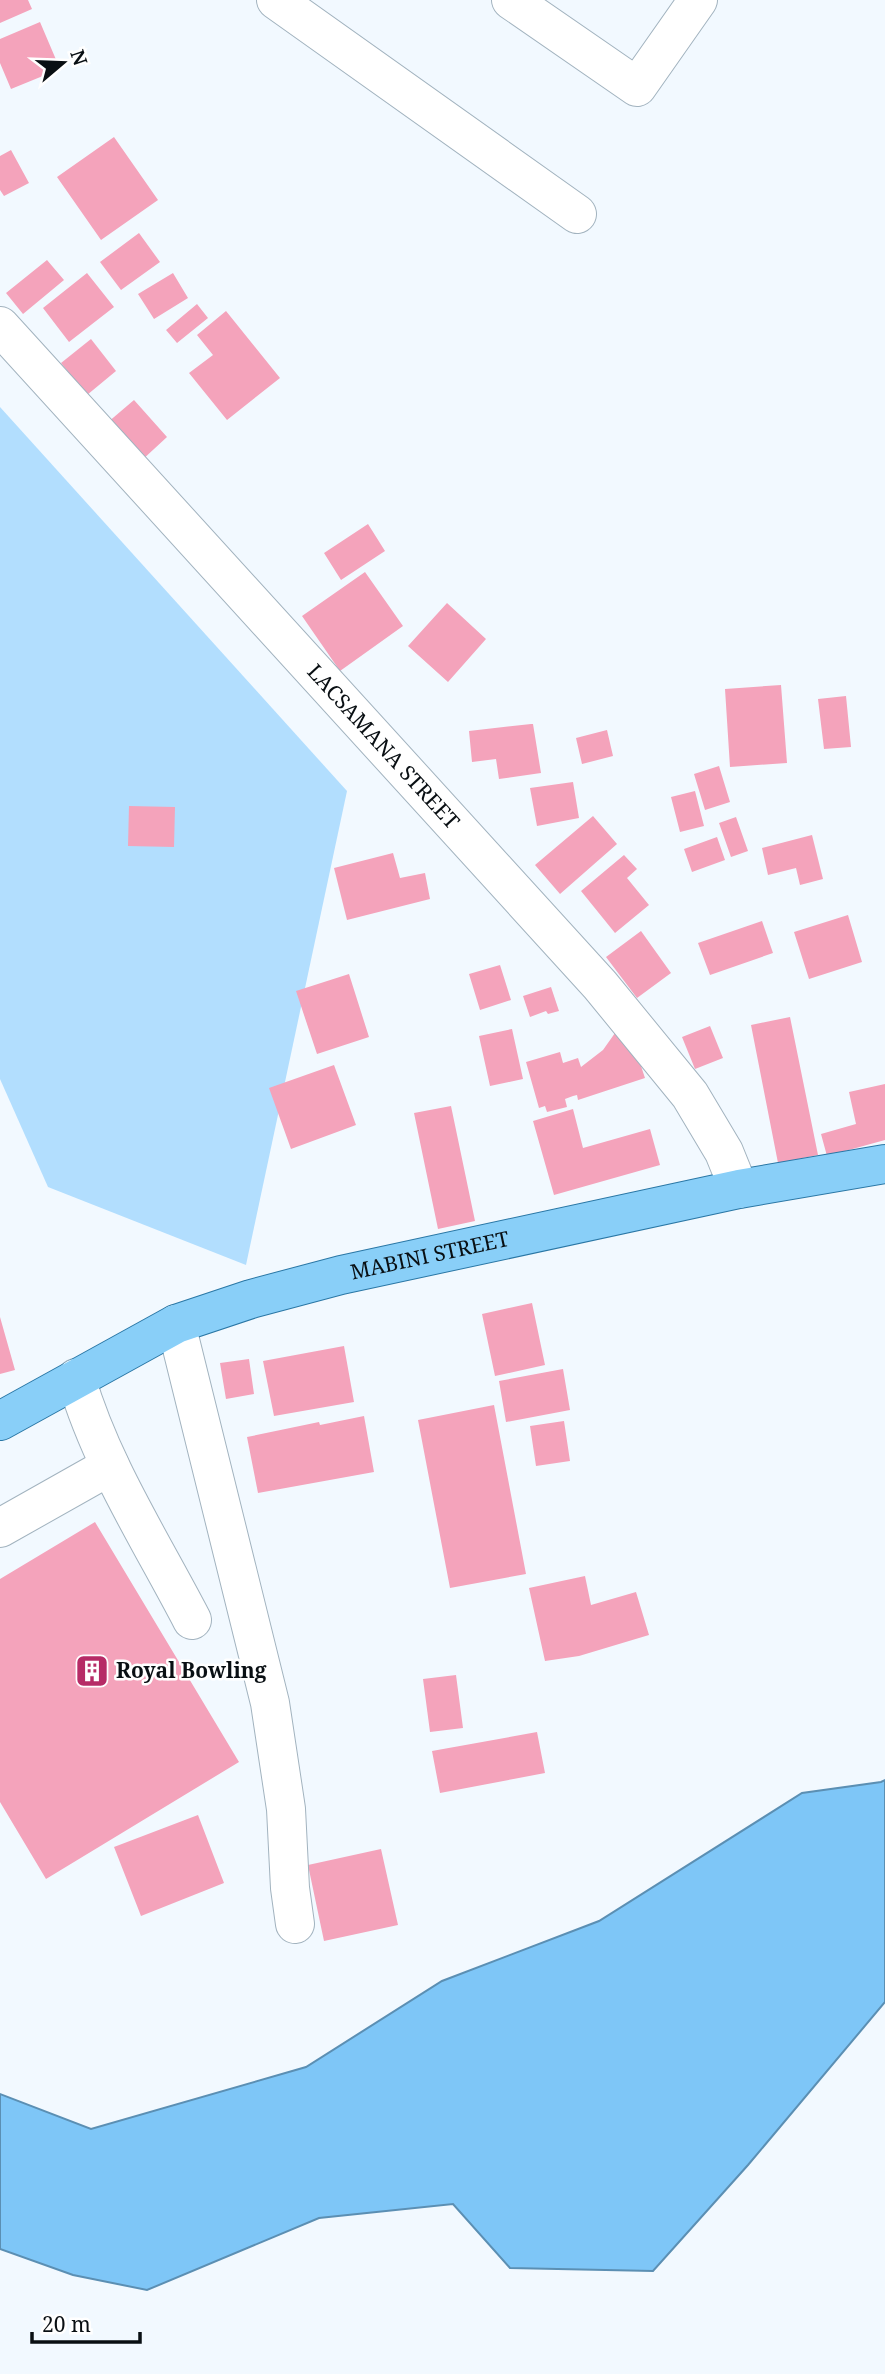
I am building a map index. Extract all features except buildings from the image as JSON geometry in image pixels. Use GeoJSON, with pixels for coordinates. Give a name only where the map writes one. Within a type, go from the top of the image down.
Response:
{"type":"FeatureCollection","features":[{"type":"Feature","properties":{"kind":"main road","name":"MABINI STREET"},"geometry":{"type":"LineString","coordinates":[[0,1421],[176,1324],[251,1299],[341,1275],[739,1189],[885,1164]]}},
{"type":"Feature","properties":{"kind":"street"},"geometry":{"type":"LineString","coordinates":[[276,0],[576,214]]}},
{"type":"Feature","properties":{"kind":"street"},"geometry":{"type":"LineString","coordinates":[[511,0],[637,87],[698,0]]}},
{"type":"Feature","properties":{"kind":"street","name":"LACSAMANA STREET"},"geometry":{"type":"LineString","coordinates":[[0,326],[600,985],[690,1095],[724,1152],[739,1189]]}},
{"type":"Feature","properties":{"kind":"street"},"geometry":{"type":"LineString","coordinates":[[176,1324],[270,1703],[286,1808],[290,1888],[295,1924]]}},
{"type":"Feature","properties":{"kind":"street"},"geometry":{"type":"LineString","coordinates":[[76,1378],[89,1418],[110,1466],[192,1620]]}},
{"type":"Feature","properties":{"kind":"street"},"geometry":{"type":"LineString","coordinates":[[0,1528],[110,1466]]}},
{"type":"Feature","properties":{"kind":"shaded area"},"geometry":{"type":"Polygon","coordinates":[[[0,407],[347,791],[246,1265],[48,1187],[0,1079],[0,407]]]}},
{"type":"Feature","properties":{"kind":"shaded area"},"geometry":{"type":"Polygon","coordinates":[[[885,1780],[885,2002],[748,2165],[653,2271],[510,2268],[453,2204],[319,2218],[147,2290],[73,2275],[0,2249],[0,2094],[91,2129],[306,2067],[442,1981],[599,1921],[802,1793],[885,1780]]]}},
{"type":"Feature","properties":{"kind":"place","name":"Royal Bowling"},"geometry":{"type":"Point","coordinates":[92,1671]}}]}
